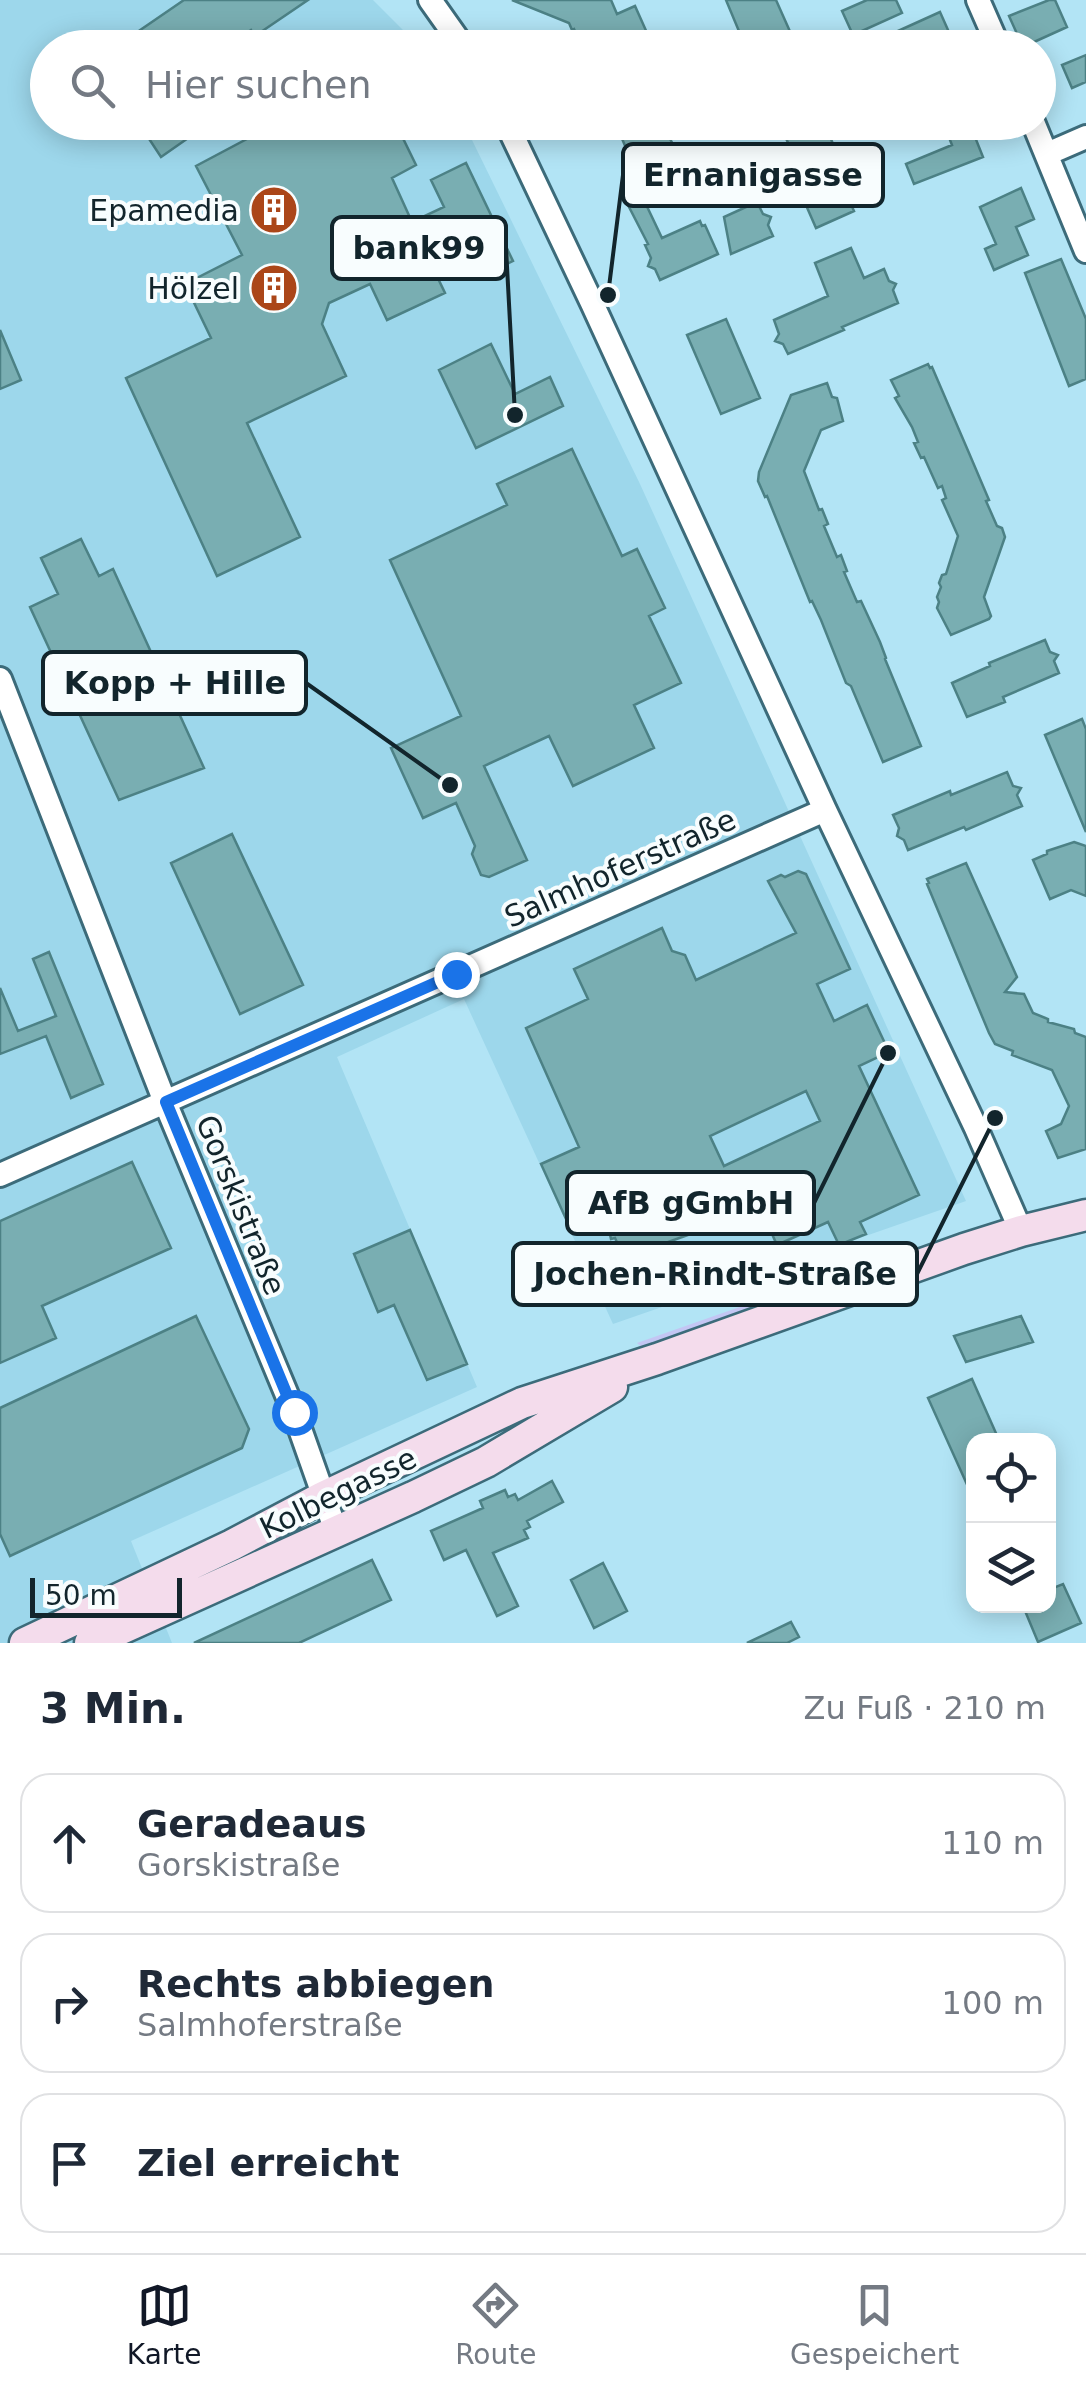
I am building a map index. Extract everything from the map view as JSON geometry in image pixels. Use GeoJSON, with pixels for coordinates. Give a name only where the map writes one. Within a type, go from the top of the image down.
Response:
{"type":"FeatureCollection","features":[{"type":"Feature","properties":{"kind":"main road","name":"Kolbegasse"},"geometry":{"type":"LineString","coordinates":[[25,1643],[522,1404],[657,1360],[938,1258],[1086,1215]]}},
{"type":"Feature","properties":{"kind":"main road","name":"Kolbegasse"},"geometry":{"type":"LineString","coordinates":[[90,1643],[486,1462],[657,1360]]}},
{"type":"Feature","properties":{"kind":"street"},"geometry":{"type":"LineString","coordinates":[[430,0],[451,30]]}},
{"type":"Feature","properties":{"kind":"street"},"geometry":{"type":"LineString","coordinates":[[978,0],[991,30]]}},
{"type":"Feature","properties":{"kind":"street"},"geometry":{"type":"LineString","coordinates":[[1046,154],[1086,137]]}},
{"type":"Feature","properties":{"kind":"street"},"geometry":{"type":"LineString","coordinates":[[514,140],[1021,1231]]}},
{"type":"Feature","properties":{"kind":"street"},"geometry":{"type":"LineString","coordinates":[[1040,140],[1086,251]]}},
{"type":"Feature","properties":{"kind":"street","name":"Gorskistraße"},"geometry":{"type":"LineString","coordinates":[[0,679],[166,1102],[294,1412],[336,1531]]}},
{"type":"Feature","properties":{"kind":"street","name":"Salmhoferstraße"},"geometry":{"type":"LineString","coordinates":[[0,1175],[825,810]]}},
{"type":"Feature","properties":{"kind":"shaded area"},"geometry":{"type":"Polygon","coordinates":[[[0,0],[373,0],[403,30],[30,30],[30,140],[472,140],[640,484],[966,1201],[613,1324],[464,999],[337,1057],[477,1387],[131,1541],[172,1643],[0,1643],[0,0]]]}},
{"type":"Feature","properties":{"kind":"shaded area"},"geometry":{"type":"Polygon","coordinates":[[[857,1266],[859,1272],[647,1352],[637,1343],[857,1266]]]}},
{"type":"Feature","properties":{"kind":"building"},"geometry":{"type":"Polygon","coordinates":[[[184,0],[308,0],[264,30],[140,30],[184,0]]]}},
{"type":"Feature","properties":{"kind":"building"},"geometry":{"type":"Polygon","coordinates":[[[512,0],[611,0],[617,14],[635,6],[646,30],[572,30],[569,23],[512,0]]]}},
{"type":"Feature","properties":{"kind":"building"},"geometry":{"type":"Polygon","coordinates":[[[726,0],[776,0],[789,30],[738,30],[726,0]]]}},
{"type":"Feature","properties":{"kind":"building"},"geometry":{"type":"Polygon","coordinates":[[[867,0],[896,0],[902,13],[864,30],[851,30],[842,11],[867,0]]]}},
{"type":"Feature","properties":{"kind":"building"},"geometry":{"type":"Polygon","coordinates":[[[1055,0],[1067,27],[1056,32],[1015,30],[1009,16],[1055,0]]]}},
{"type":"Feature","properties":{"kind":"building"},"geometry":{"type":"Polygon","coordinates":[[[940,12],[948,30],[900,30],[940,12]]]}},
{"type":"Feature","properties":{"kind":"building"},"geometry":{"type":"Polygon","coordinates":[[[1086,55],[1086,82],[1072,88],[1062,65],[1086,55]]]}},
{"type":"Feature","properties":{"kind":"building"},"geometry":{"type":"Polygon","coordinates":[[[150,140],[185,140],[161,157],[150,140]]]}},
{"type":"Feature","properties":{"kind":"building"},"geometry":{"type":"Polygon","coordinates":[[[245,140],[404,140],[416,165],[392,178],[412,222],[444,207],[431,180],[466,163],[513,261],[478,278],[465,251],[432,266],[445,293],[387,320],[370,284],[329,303],[322,324],[346,376],[247,423],[300,537],[217,576],[126,378],[211,338],[185,284],[242,255],[196,166],[245,140]]]}},
{"type":"Feature","properties":{"kind":"building"},"geometry":{"type":"Polygon","coordinates":[[[623,140],[671,140],[681,169],[642,186],[623,140]]]}},
{"type":"Feature","properties":{"kind":"building"},"geometry":{"type":"Polygon","coordinates":[[[787,140],[831,140],[840,161],[833,164],[854,211],[816,228],[795,180],[803,177],[787,140]]]}},
{"type":"Feature","properties":{"kind":"building"},"geometry":{"type":"Polygon","coordinates":[[[950,140],[976,140],[983,157],[914,184],[906,164],[952,145],[950,140]]]}},
{"type":"Feature","properties":{"kind":"building"},"geometry":{"type":"Polygon","coordinates":[[[1021,188],[1034,219],[1016,227],[1028,255],[994,270],[985,249],[996,244],[980,207],[1021,188]]]}},
{"type":"Feature","properties":{"kind":"building"},"geometry":{"type":"Polygon","coordinates":[[[642,196],[662,238],[700,221],[718,254],[660,280],[655,269],[648,266],[648,244],[627,203],[642,196]]]}},
{"type":"Feature","properties":{"kind":"building"},"geometry":{"type":"Polygon","coordinates":[[[757,202],[763,214],[771,217],[768,225],[773,236],[731,254],[724,217],[757,202]]]}},
{"type":"Feature","properties":{"kind":"building"},"geometry":{"type":"Polygon","coordinates":[[[851,248],[864,278],[884,269],[889,281],[896,284],[893,290],[898,303],[788,354],[783,344],[775,341],[779,334],[774,320],[828,296],[815,263],[851,248]]]}},
{"type":"Feature","properties":{"kind":"building"},"geometry":{"type":"Polygon","coordinates":[[[1061,259],[1086,319],[1086,379],[1069,386],[1025,273],[1061,259]]]}},
{"type":"Feature","properties":{"kind":"building"},"geometry":{"type":"Polygon","coordinates":[[[726,319],[760,398],[721,414],[687,335],[726,319]]]}},
{"type":"Feature","properties":{"kind":"building"},"geometry":{"type":"Polygon","coordinates":[[[0,330],[21,380],[0,389],[0,330]]]}},
{"type":"Feature","properties":{"kind":"building"},"geometry":{"type":"Polygon","coordinates":[[[491,344],[515,394],[550,377],[563,406],[476,448],[439,370],[491,344]]]}},
{"type":"Feature","properties":{"kind":"building"},"geometry":{"type":"Polygon","coordinates":[[[928,364],[1005,537],[984,597],[991,616],[951,635],[937,608],[937,597],[958,536],[942,500],[946,498],[942,486],[938,488],[924,457],[921,458],[891,380],[928,364]]]}},
{"type":"Feature","properties":{"kind":"building"},"geometry":{"type":"Polygon","coordinates":[[[827,383],[832,397],[837,398],[843,421],[821,430],[804,471],[828,524],[824,526],[837,557],[841,555],[857,602],[861,601],[880,642],[921,746],[883,762],[758,481],[791,395],[827,383]]]}},
{"type":"Feature","properties":{"kind":"building"},"geometry":{"type":"Polygon","coordinates":[[[572,449],[622,556],[637,549],[665,608],[649,616],[681,683],[634,705],[654,748],[573,786],[549,736],[484,766],[527,860],[489,877],[481,875],[472,854],[475,846],[456,803],[423,818],[391,748],[461,716],[390,560],[507,505],[497,484],[572,449]]]}},
{"type":"Feature","properties":{"kind":"building"},"geometry":{"type":"Polygon","coordinates":[[[81,539],[99,576],[113,569],[204,768],[119,800],[30,607],[58,594],[41,558],[81,539]]]}},
{"type":"Feature","properties":{"kind":"building"},"geometry":{"type":"Polygon","coordinates":[[[1045,640],[1050,652],[1058,655],[1054,661],[1059,673],[967,717],[952,683],[1045,640]]]}},
{"type":"Feature","properties":{"kind":"building"},"geometry":{"type":"Polygon","coordinates":[[[1082,719],[1086,729],[1086,832],[1045,735],[1082,719]]]}},
{"type":"Feature","properties":{"kind":"building"},"geometry":{"type":"Polygon","coordinates":[[[1007,772],[1013,786],[1021,788],[1017,795],[1022,806],[908,850],[904,840],[897,836],[899,828],[893,815],[1007,772]]]}},
{"type":"Feature","properties":{"kind":"building"},"geometry":{"type":"Polygon","coordinates":[[[232,834],[303,985],[240,1014],[171,863],[232,834]]]}},
{"type":"Feature","properties":{"kind":"building"},"geometry":{"type":"Polygon","coordinates":[[[1074,842],[1086,846],[1086,896],[1071,890],[1050,899],[1033,860],[1074,842]]]}},
{"type":"Feature","properties":{"kind":"building"},"geometry":{"type":"Polygon","coordinates":[[[966,863],[1017,977],[1005,992],[1024,994],[1033,1013],[1086,1037],[1086,1149],[1058,1158],[1046,1131],[1061,1124],[1069,1106],[1052,1070],[1012,1055],[1013,1051],[995,1044],[989,1033],[927,884],[927,879],[966,863]]]}},
{"type":"Feature","properties":{"kind":"building"},"geometry":{"type":"Polygon","coordinates":[[[798,871],[806,874],[850,969],[817,984],[834,1021],[867,1005],[889,1052],[859,1066],[919,1195],[860,1222],[866,1234],[839,1245],[828,1222],[777,1245],[758,1203],[696,1232],[624,1258],[615,1238],[611,1239],[606,1217],[572,1232],[541,1164],[579,1147],[526,1028],[588,999],[574,969],[662,928],[672,951],[685,955],[696,980],[796,933],[768,881],[798,871]],[[806,1091],[710,1136],[724,1166],[820,1121],[806,1091]]]}},
{"type":"Feature","properties":{"kind":"building"},"geometry":{"type":"Polygon","coordinates":[[[49,952],[103,1084],[71,1098],[46,1036],[0,1054],[0,988],[18,1031],[56,1016],[33,959],[49,952]]]}},
{"type":"Feature","properties":{"kind":"building"},"geometry":{"type":"Polygon","coordinates":[[[132,1162],[171,1248],[42,1306],[56,1338],[0,1363],[0,1221],[132,1162]]]}},
{"type":"Feature","properties":{"kind":"building"},"geometry":{"type":"Polygon","coordinates":[[[410,1230],[467,1364],[427,1380],[394,1305],[378,1312],[354,1254],[410,1230]]]}},
{"type":"Feature","properties":{"kind":"building"},"geometry":{"type":"Polygon","coordinates":[[[196,1316],[249,1429],[242,1448],[10,1556],[0,1534],[0,1408],[196,1316]]]}},
{"type":"Feature","properties":{"kind":"building"},"geometry":{"type":"Polygon","coordinates":[[[1021,1316],[1033,1342],[966,1362],[954,1336],[1021,1316]]]}},
{"type":"Feature","properties":{"kind":"building"},"geometry":{"type":"Polygon","coordinates":[[[972,1379],[996,1433],[966,1433],[966,1482],[928,1398],[972,1379]]]}},
{"type":"Feature","properties":{"kind":"building"},"geometry":{"type":"Polygon","coordinates":[[[552,1481],[563,1502],[527,1521],[530,1527],[524,1530],[528,1538],[493,1553],[518,1606],[497,1616],[466,1550],[444,1560],[431,1531],[483,1508],[480,1501],[505,1490],[508,1497],[515,1494],[518,1500],[552,1481]]]}},
{"type":"Feature","properties":{"kind":"building"},"geometry":{"type":"Polygon","coordinates":[[[372,1560],[391,1600],[299,1643],[194,1643],[372,1560]]]}},
{"type":"Feature","properties":{"kind":"building"},"geometry":{"type":"Polygon","coordinates":[[[603,1563],[627,1611],[594,1628],[571,1580],[603,1563]]]}},
{"type":"Feature","properties":{"kind":"building"},"geometry":{"type":"Polygon","coordinates":[[[1063,1584],[1081,1623],[1038,1642],[1026,1613],[1056,1613],[1056,1587],[1063,1584]]]}},
{"type":"Feature","properties":{"kind":"building"},"geometry":{"type":"Polygon","coordinates":[[[791,1622],[799,1637],[787,1643],[747,1643],[791,1622]]]}},
{"type":"Feature","properties":{"kind":"place","name":"Epamedia"},"geometry":{"type":"Point","coordinates":[274,210]}},
{"type":"Feature","properties":{"kind":"place","name":"Hölzel"},"geometry":{"type":"Point","coordinates":[274,288]}},
{"type":"Feature","properties":{"kind":"place","name":"Ernanigasse"},"geometry":{"type":"Point","coordinates":[608,295]}},
{"type":"Feature","properties":{"kind":"place","name":"bank99"},"geometry":{"type":"Point","coordinates":[515,415]}},
{"type":"Feature","properties":{"kind":"place","name":"Kopp + Hille"},"geometry":{"type":"Point","coordinates":[450,785]}},
{"type":"Feature","properties":{"kind":"place","name":"AfB gGmbH"},"geometry":{"type":"Point","coordinates":[888,1053]}},
{"type":"Feature","properties":{"kind":"place","name":"Jochen-Rindt-Straße"},"geometry":{"type":"Point","coordinates":[995,1118]}},
{"type":"Feature","properties":{"kind":"route"},"geometry":{"type":"LineString","coordinates":[[294,1412],[166,1102],[456,974]]}}]}
